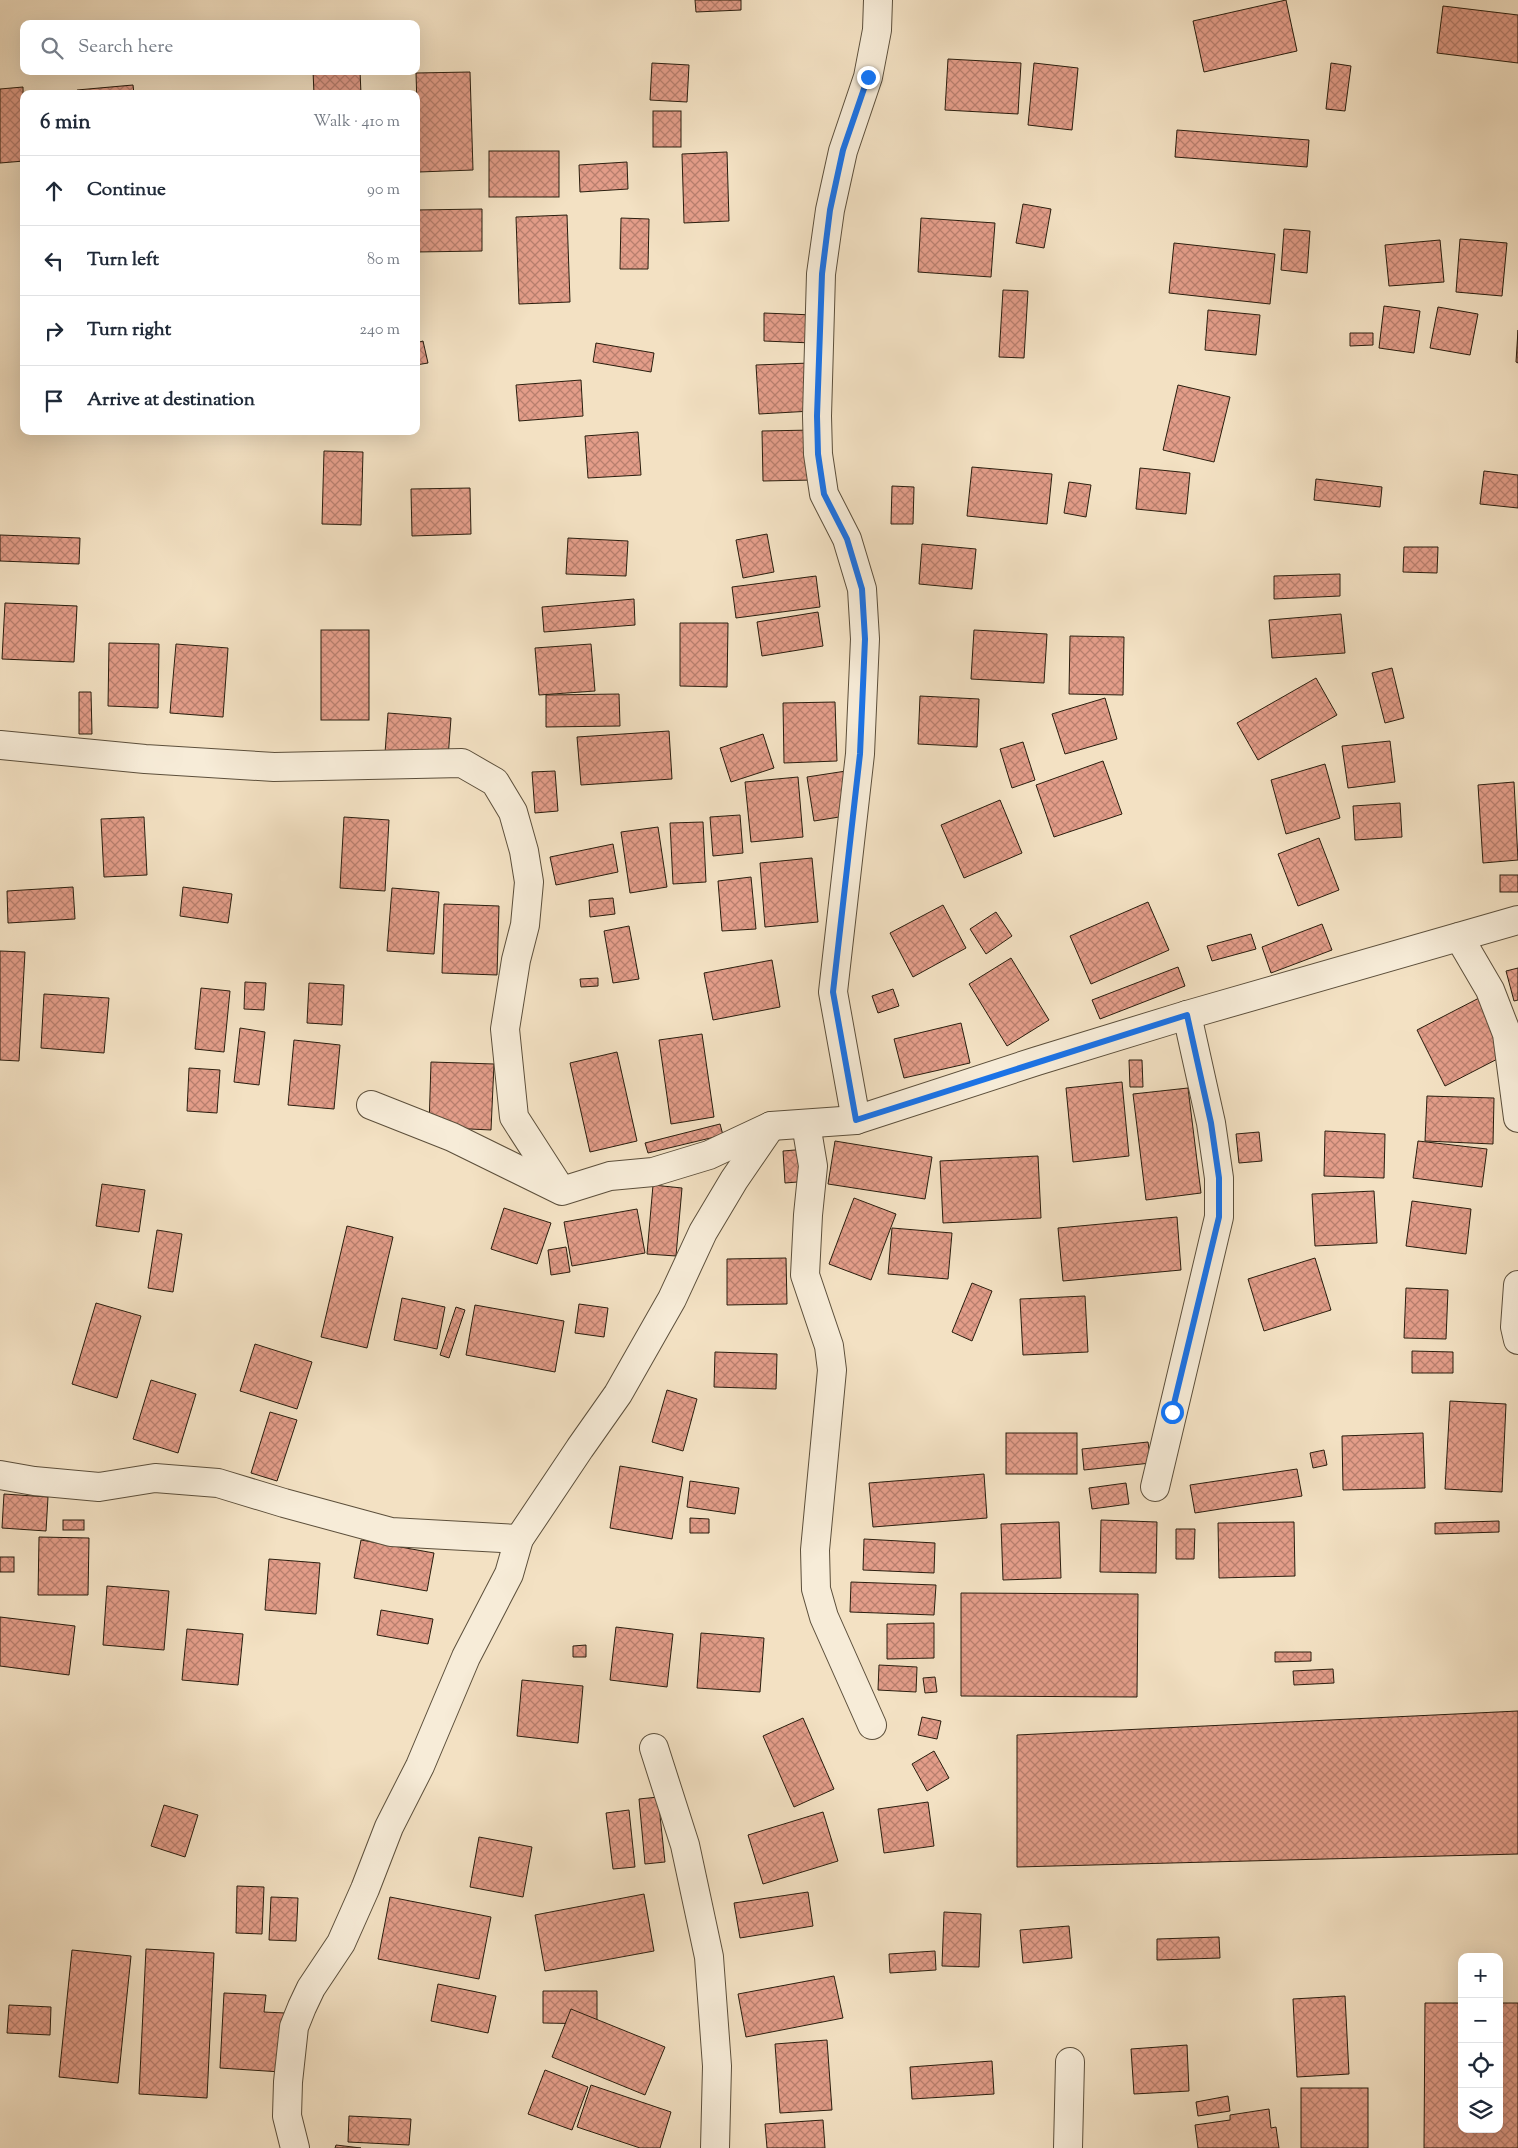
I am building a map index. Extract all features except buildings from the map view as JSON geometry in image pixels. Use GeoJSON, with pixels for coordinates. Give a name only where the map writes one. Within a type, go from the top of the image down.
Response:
{"type":"FeatureCollection","features":[{"type":"Feature","properties":{"kind":"street"},"geometry":{"type":"LineString","coordinates":[[856,1120],[833,992],[860,754],[865,639],[863,597],[847,539],[824,494],[818,454],[817,416],[822,274],[830,210],[843,150],[868,77],[876,30],[878,0]]}},
{"type":"Feature","properties":{"kind":"street"},"geometry":{"type":"LineString","coordinates":[[0,745],[145,759],[274,767],[462,762],[495,782],[513,812],[524,851],[529,882],[525,925],[516,960],[505,1030],[514,1117],[562,1191]]}},
{"type":"Feature","properties":{"kind":"street"},"geometry":{"type":"LineString","coordinates":[[371,1105],[452,1137],[562,1191],[610,1176],[653,1172],[709,1155],[771,1126],[856,1120],[1187,1015],[1518,920]]}},
{"type":"Feature","properties":{"kind":"street"},"geometry":{"type":"LineString","coordinates":[[1459,937],[1490,990],[1507,1034],[1518,1118]]}},
{"type":"Feature","properties":{"kind":"street"},"geometry":{"type":"LineString","coordinates":[[1155,1487],[1219,1217],[1219,1178],[1211,1123],[1187,1015]]}},
{"type":"Feature","properties":{"kind":"street"},"geometry":{"type":"LineString","coordinates":[[806,1124],[813,1166],[805,1275],[829,1346],[832,1370],[815,1550],[816,1589],[824,1617],[872,1725]]}},
{"type":"Feature","properties":{"kind":"street"},"geometry":{"type":"LineString","coordinates":[[295,2148],[287,2116],[288,2082],[294,2027],[311,1988],[341,1942],[365,1889],[389,1827],[420,1766],[466,1657],[509,1574],[519,1539],[618,1394],[672,1299],[703,1232],[734,1180],[771,1126]]}},
{"type":"Feature","properties":{"kind":"street"},"geometry":{"type":"LineString","coordinates":[[1518,1285],[1515,1327],[1518,1340]]}},
{"type":"Feature","properties":{"kind":"street"},"geometry":{"type":"LineString","coordinates":[[0,1474],[34,1481],[99,1487],[155,1478],[218,1483],[284,1504],[391,1532],[519,1539]]}},
{"type":"Feature","properties":{"kind":"street"},"geometry":{"type":"LineString","coordinates":[[654,1748],[685,1845],[709,1957],[717,2066],[715,2148]]}},
{"type":"Feature","properties":{"kind":"street"},"geometry":{"type":"LineString","coordinates":[[1068,2148],[1070,2062]]}},
{"type":"Feature","properties":{"kind":"route"},"geometry":{"type":"LineString","coordinates":[[868,77],[843,150],[830,210],[822,274],[817,416],[818,454],[824,494],[847,539],[862,589],[865,639],[864,699],[860,754],[833,992],[856,1120],[1037,1061],[1187,1015],[1211,1123],[1219,1178],[1219,1217],[1172,1412]]}}]}
